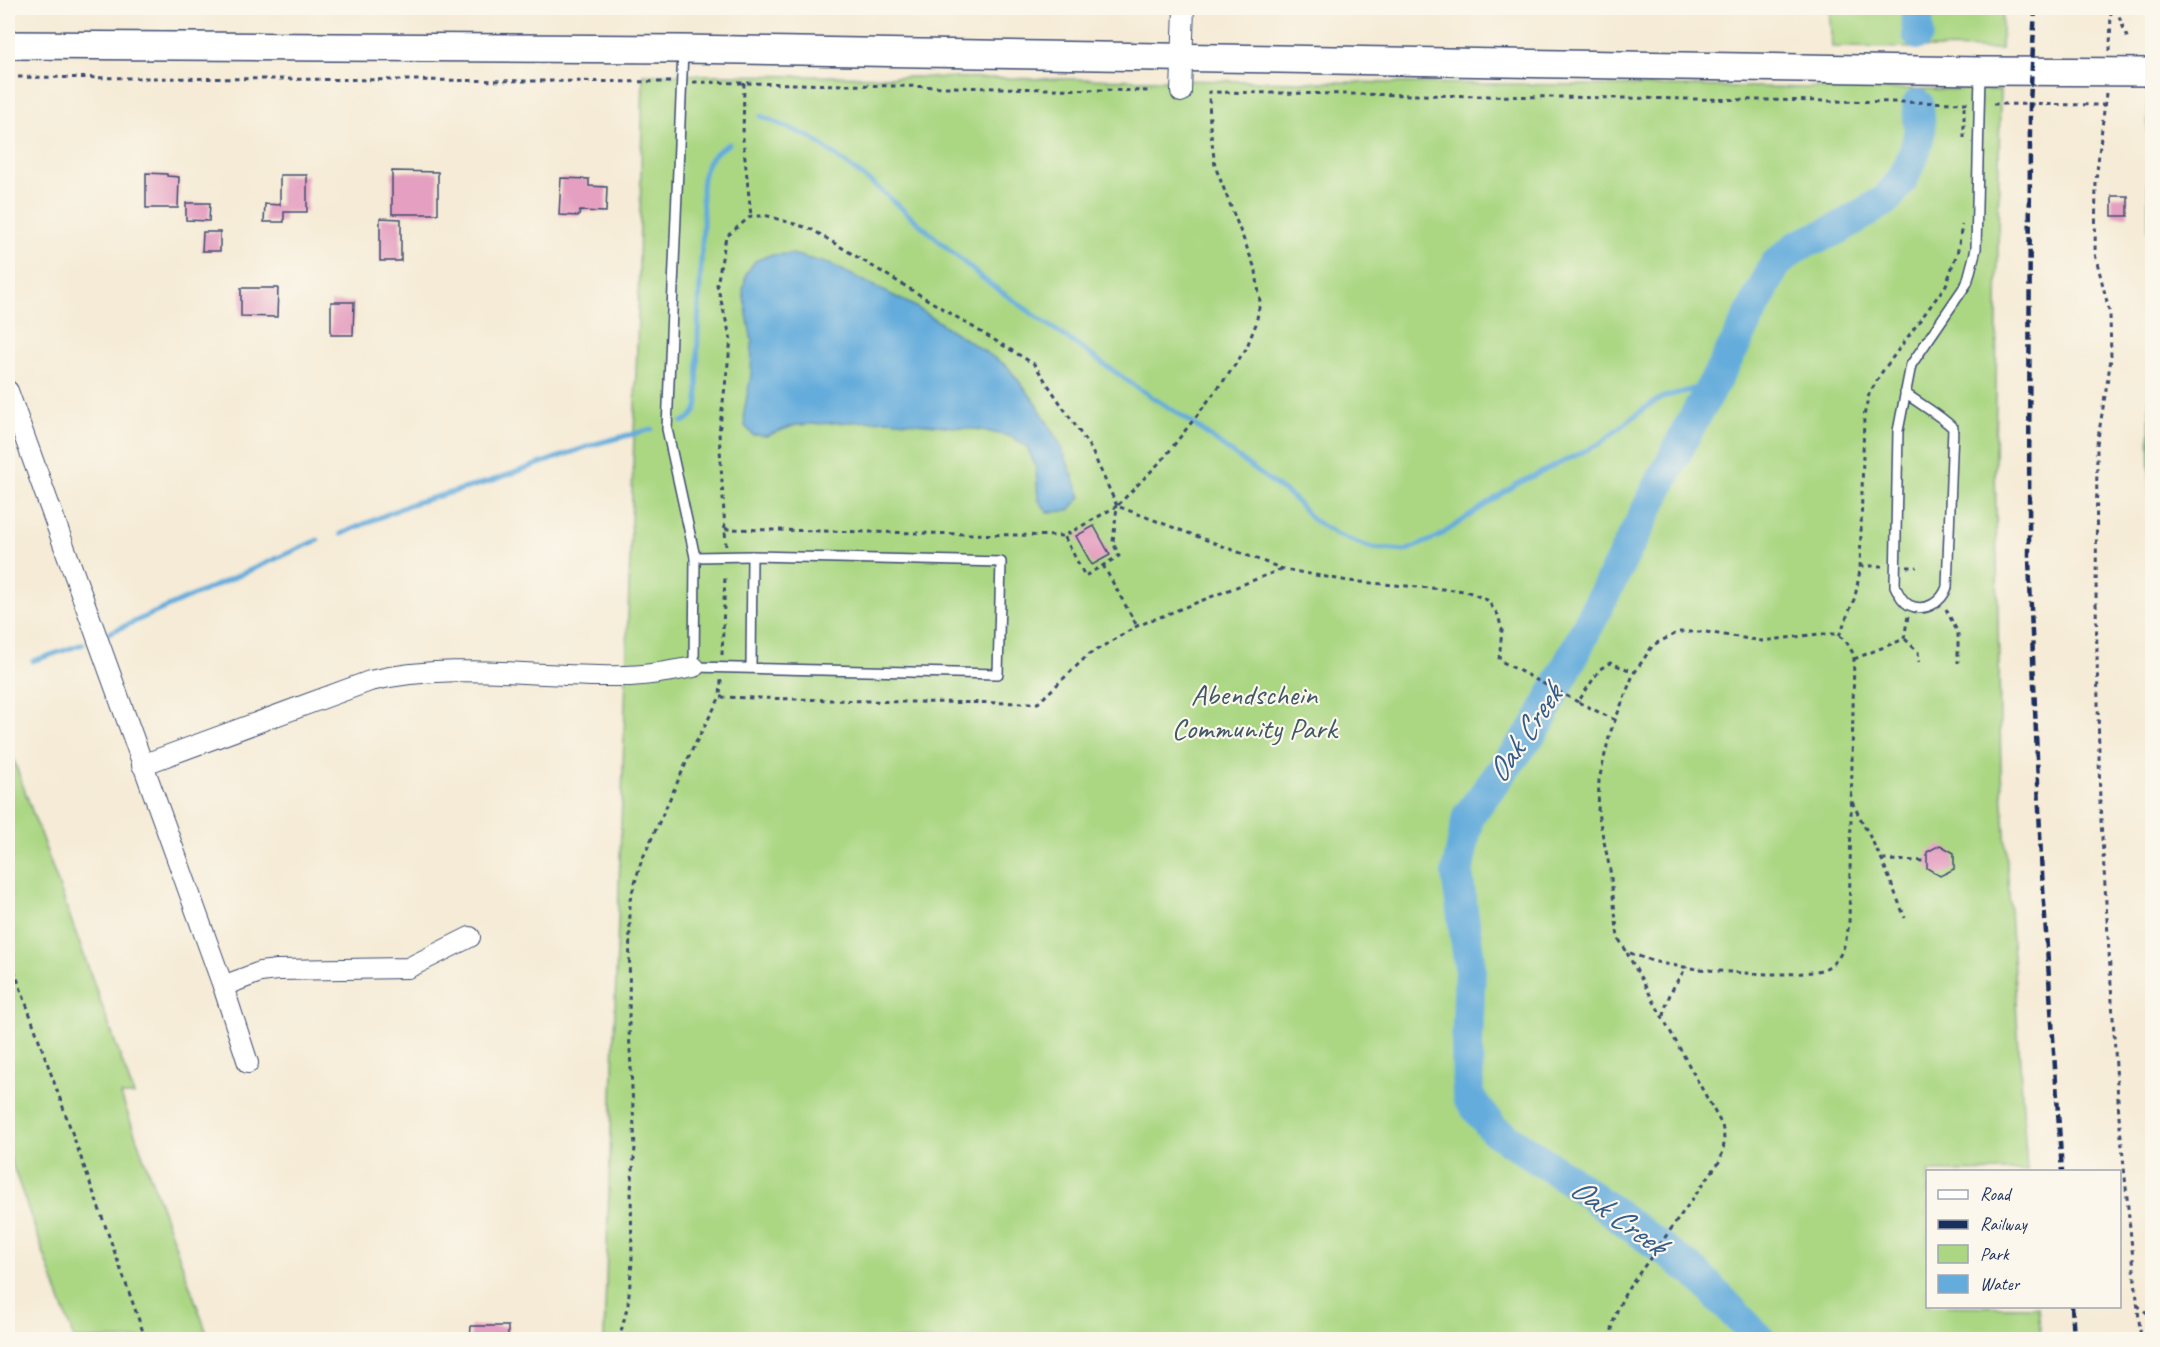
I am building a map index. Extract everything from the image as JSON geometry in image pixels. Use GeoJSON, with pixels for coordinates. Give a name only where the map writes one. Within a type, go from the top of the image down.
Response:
{"type":"FeatureCollection","features":[{"type":"Feature","properties":{"kind":"street"},"geometry":{"type":"LineString","coordinates":[[1181,92],[1184,8]]}},
{"type":"Feature","properties":{"kind":"street"},"geometry":{"type":"LineString","coordinates":[[8,45],[683,49],[2152,72]]}},
{"type":"Feature","properties":{"kind":"street"},"geometry":{"type":"LineString","coordinates":[[8,391],[223,986],[248,1063]]}},
{"type":"Feature","properties":{"kind":"street"},"geometry":{"type":"LineString","coordinates":[[142,765],[370,681],[395,675],[472,671],[627,676],[693,667]]}},
{"type":"Feature","properties":{"kind":"street"},"geometry":{"type":"LineString","coordinates":[[223,986],[260,972],[277,970],[408,968],[470,937]]}},
{"type":"Feature","properties":{"kind":"lane"},"geometry":{"type":"LineString","coordinates":[[683,49],[667,429],[694,557],[693,667],[998,674],[1001,562],[752,556],[694,557]]}},
{"type":"Feature","properties":{"kind":"lane"},"geometry":{"type":"LineString","coordinates":[[1905,393],[1943,418],[1953,428],[1947,587],[1944,596],[1937,603],[1927,607],[1910,605],[1900,597],[1895,586],[1898,431],[1905,393],[1911,365],[1967,283],[1976,249],[1980,71]]}},
{"type":"Feature","properties":{"kind":"lane"},"geometry":{"type":"LineString","coordinates":[[751,668],[752,556]]}},
{"type":"Feature","properties":{"kind":"path"},"geometry":{"type":"LineString","coordinates":[[2116,8],[2128,40]]}},
{"type":"Feature","properties":{"kind":"path"},"geometry":{"type":"LineString","coordinates":[[9,77],[672,82]]}},
{"type":"Feature","properties":{"kind":"path"},"geometry":{"type":"LineString","coordinates":[[691,82],[1152,91]]}},
{"type":"Feature","properties":{"kind":"path"},"geometry":{"type":"LineString","coordinates":[[744,83],[743,139],[751,216]]}},
{"type":"Feature","properties":{"kind":"path"},"geometry":{"type":"LineString","coordinates":[[725,529],[1064,536],[1117,506],[1164,458],[1246,349],[1256,324],[1260,302],[1256,271],[1215,166],[1209,92],[2104,105],[2096,180],[2095,254],[2110,314],[2111,359],[2097,444],[2096,603],[2100,804],[2119,1116],[2141,1340]]}},
{"type":"Feature","properties":{"kind":"path"},"geometry":{"type":"LineString","coordinates":[[726,548],[719,433],[732,340],[717,285],[726,237],[751,216],[768,216],[811,230],[1034,364],[1091,449],[1117,506],[1113,542],[1119,555],[1085,576],[1064,536]]}},
{"type":"Feature","properties":{"kind":"path"},"geometry":{"type":"LineString","coordinates":[[1117,506],[1283,569],[1348,581],[1466,591],[1486,600],[1498,615],[1502,630],[1500,660],[1615,720]]}},
{"type":"Feature","properties":{"kind":"path"},"geometry":{"type":"LineString","coordinates":[[1103,565],[1137,626]]}},
{"type":"Feature","properties":{"kind":"path"},"geometry":{"type":"LineString","coordinates":[[1937,603],[1945,608],[1958,633],[1958,663]]}},
{"type":"Feature","properties":{"kind":"path"},"geometry":{"type":"LineString","coordinates":[[1904,639],[1910,605]]}},
{"type":"Feature","properties":{"kind":"path"},"geometry":{"type":"LineString","coordinates":[[1611,1340],[1612,1324],[1618,1306],[1719,1162],[1724,1152],[1725,1139],[1722,1125],[1618,938],[1610,870],[1598,813],[1599,780],[1615,720],[1635,672],[1653,645],[1679,632],[1706,632],[1762,641],[1837,634],[1846,641],[1854,655],[1849,925],[1843,953],[1826,968],[1804,974],[1767,974],[1659,963],[1627,952]]}},
{"type":"Feature","properties":{"kind":"path"},"geometry":{"type":"LineString","coordinates":[[1854,658],[1904,639]]}},
{"type":"Feature","properties":{"kind":"path"},"geometry":{"type":"LineString","coordinates":[[1904,639],[1918,652],[1919,662]]}},
{"type":"Feature","properties":{"kind":"path"},"geometry":{"type":"LineString","coordinates":[[1578,702],[1600,669],[1610,663],[1635,672]]}},
{"type":"Feature","properties":{"kind":"path"},"geometry":{"type":"LineString","coordinates":[[620,1340],[628,1304],[632,1262],[631,1189],[634,1148],[629,1029],[630,900],[641,862],[693,748],[720,697]]}},
{"type":"Feature","properties":{"kind":"path"},"geometry":{"type":"LineString","coordinates":[[1851,801],[1882,860],[1905,918]]}},
{"type":"Feature","properties":{"kind":"path"},"geometry":{"type":"LineString","coordinates":[[1882,860],[1927,861]]}},
{"type":"Feature","properties":{"kind":"path"},"geometry":{"type":"LineString","coordinates":[[8,953],[146,1340]]}},
{"type":"Feature","properties":{"kind":"path"},"geometry":{"type":"LineString","coordinates":[[1663,1018],[1671,987],[1687,967]]}},
{"type":"Feature","properties":{"kind":"path"},"geometry":{"type":"LineString","coordinates":[[2137,1305],[2152,1317]]}},
{"type":"Feature","properties":{"kind":"green space"},"geometry":{"type":"Polygon","coordinates":[[[1829,8],[2003,8],[2001,49],[1832,47],[1829,8]]]}},
{"type":"Feature","properties":{"kind":"green space","name":"Abendschein Community Park"},"geometry":{"type":"Polygon","coordinates":[[[643,74],[2000,90],[1995,464],[2001,773],[2027,1170],[1926,1170],[1926,1308],[2038,1308],[2041,1339],[604,1340],[638,315],[643,74]]]}},
{"type":"Feature","properties":{"kind":"green space"},"geometry":{"type":"Polygon","coordinates":[[[2148,97],[2152,97],[2152,764],[2151,741],[2148,97]]]}},
{"type":"Feature","properties":{"kind":"green space"},"geometry":{"type":"Polygon","coordinates":[[[8,744],[134,1095],[121,1095],[209,1339],[74,1339],[8,1152],[8,744]]]}},
{"type":"Feature","properties":{"kind":"water"},"geometry":{"type":"Polygon","coordinates":[[[792,254],[832,265],[914,306],[1007,366],[1036,403],[1060,444],[1081,497],[1068,511],[1047,512],[1038,499],[1036,468],[1027,447],[1012,437],[982,430],[888,420],[796,425],[766,436],[753,435],[745,426],[744,412],[751,375],[752,342],[743,291],[746,274],[755,261],[770,255],[792,254]]]}},
{"type":"Feature","properties":{"kind":"building"},"geometry":{"type":"Polygon","coordinates":[[[392,171],[438,172],[438,214],[392,214],[392,171]]]}},
{"type":"Feature","properties":{"kind":"building"},"geometry":{"type":"Polygon","coordinates":[[[146,173],[179,177],[178,208],[146,208],[146,173]]]}},
{"type":"Feature","properties":{"kind":"building"},"geometry":{"type":"Polygon","coordinates":[[[280,175],[307,175],[307,212],[284,212],[284,222],[264,222],[265,204],[280,205],[280,175]]]}},
{"type":"Feature","properties":{"kind":"building"},"geometry":{"type":"Polygon","coordinates":[[[561,178],[589,179],[589,186],[607,187],[606,212],[580,211],[579,216],[559,215],[561,178]]]}},
{"type":"Feature","properties":{"kind":"building"},"geometry":{"type":"Polygon","coordinates":[[[2112,196],[2128,196],[2128,216],[2112,216],[2112,196]]]}},
{"type":"Feature","properties":{"kind":"building"},"geometry":{"type":"Polygon","coordinates":[[[186,203],[210,203],[209,221],[186,220],[186,203]]]}},
{"type":"Feature","properties":{"kind":"building"},"geometry":{"type":"Polygon","coordinates":[[[380,218],[401,219],[401,261],[380,261],[380,218]]]}},
{"type":"Feature","properties":{"kind":"building"},"geometry":{"type":"Polygon","coordinates":[[[203,232],[220,232],[220,251],[202,251],[203,232]]]}},
{"type":"Feature","properties":{"kind":"building"},"geometry":{"type":"Polygon","coordinates":[[[241,288],[278,288],[277,317],[241,316],[241,288]]]}},
{"type":"Feature","properties":{"kind":"building"},"geometry":{"type":"Polygon","coordinates":[[[331,302],[354,302],[353,335],[331,335],[331,302]]]}},
{"type":"Feature","properties":{"kind":"building"},"geometry":{"type":"Polygon","coordinates":[[[1094,526],[1110,555],[1092,565],[1076,536],[1094,526]]]}},
{"type":"Feature","properties":{"kind":"building"},"geometry":{"type":"Polygon","coordinates":[[[1940,845],[1954,853],[1954,869],[1940,876],[1927,868],[1927,852],[1940,845]]]}},
{"type":"Feature","properties":{"kind":"building"},"geometry":{"type":"Polygon","coordinates":[[[471,1326],[508,1326],[508,1340],[470,1340],[471,1326]]]}},
{"type":"Feature","properties":{"kind":"waterway","name":"Oak Creek"},"geometry":{"type":"LineString","coordinates":[[1917,8],[1918,34]]}},
{"type":"Feature","properties":{"kind":"waterway","name":"Oak Creek"},"geometry":{"type":"LineString","coordinates":[[1760,1340],[1698,1275],[1567,1178],[1494,1130],[1468,1097],[1470,967],[1457,874],[1468,816],[1538,724],[1687,431],[1735,345],[1775,265],[1797,246],[1838,229],[1886,200],[1902,180],[1915,151],[1920,130],[1918,105]]}},
{"type":"Feature","properties":{"kind":"waterway"},"geometry":{"type":"LineString","coordinates":[[761,116],[812,138],[877,187],[982,278],[1135,386],[1185,418],[1293,498],[1312,519],[1339,536],[1372,548],[1405,551],[1438,537],[1515,485],[1599,444],[1663,397],[1713,384]]}},
{"type":"Feature","properties":{"kind":"waterway"},"geometry":{"type":"LineString","coordinates":[[682,422],[693,415],[698,404],[703,177],[711,158],[729,144]]}},
{"type":"Feature","properties":{"kind":"waterway"},"geometry":{"type":"LineString","coordinates":[[341,534],[411,504],[488,482],[595,444],[652,429]]}},
{"type":"Feature","properties":{"kind":"waterway"},"geometry":{"type":"LineString","coordinates":[[109,633],[318,540]]}},
{"type":"Feature","properties":{"kind":"waterway"},"geometry":{"type":"LineString","coordinates":[[33,661],[83,644]]}},
{"type":"Feature","properties":{"kind":"railway"},"geometry":{"type":"LineString","coordinates":[[2035,8],[2030,104],[2029,558],[2041,858],[2062,1170]]}},
{"type":"Feature","properties":{"kind":"railway"},"geometry":{"type":"LineString","coordinates":[[2072,1308],[2074,1340]]}}]}
